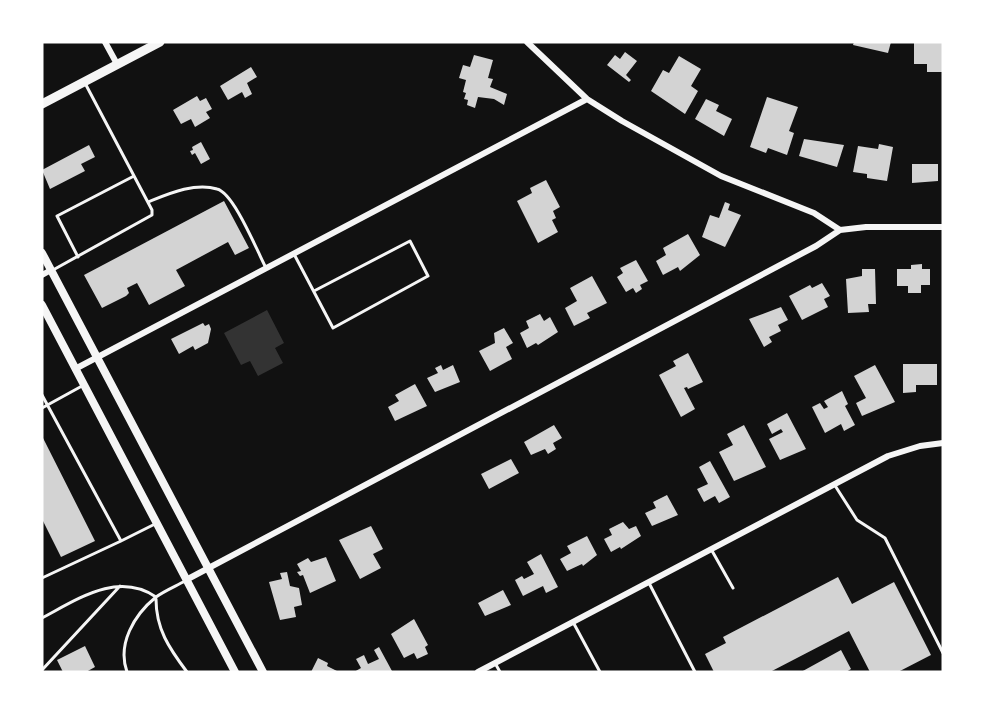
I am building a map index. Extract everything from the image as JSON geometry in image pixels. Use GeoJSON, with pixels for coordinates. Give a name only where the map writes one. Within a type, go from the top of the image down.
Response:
{"type":"FeatureCollection","features":[{"type":"Feature","properties":{"kind":"main road"},"geometry":{"type":"LineString","coordinates":[[42,104],[160,42]]}},
{"type":"Feature","properties":{"kind":"street"},"geometry":{"type":"LineString","coordinates":[[105,42],[117,64]]}},
{"type":"Feature","properties":{"kind":"street"},"geometry":{"type":"LineString","coordinates":[[527,42],[587,99],[692,161],[771,197],[814,213],[840,230]]}},
{"type":"Feature","properties":{"kind":"street"},"geometry":{"type":"LineString","coordinates":[[75,369],[587,99]]}},
{"type":"Feature","properties":{"kind":"street"},"geometry":{"type":"LineString","coordinates":[[186,580],[816,246],[840,230],[866,227],[943,227]]}},
{"type":"Feature","properties":{"kind":"street"},"geometry":{"type":"LineString","coordinates":[[42,253],[263,672]]}},
{"type":"Feature","properties":{"kind":"street"},"geometry":{"type":"LineString","coordinates":[[42,275],[51,270]]}},
{"type":"Feature","properties":{"kind":"street"},"geometry":{"type":"LineString","coordinates":[[42,305],[235,672]]}},
{"type":"Feature","properties":{"kind":"street"},"geometry":{"type":"LineString","coordinates":[[478,672],[834,484],[903,450],[943,443]]}},
{"type":"Feature","properties":{"kind":"lane"},"geometry":{"type":"LineString","coordinates":[[51,270],[148,219],[152,210],[84,82]]}},
{"type":"Feature","properties":{"kind":"lane"},"geometry":{"type":"LineString","coordinates":[[78,256],[57,216],[134,176]]}},
{"type":"Feature","properties":{"kind":"lane"},"geometry":{"type":"LineString","coordinates":[[148,202],[192,188],[219,189],[230,198],[266,269]]}},
{"type":"Feature","properties":{"kind":"lane"},"geometry":{"type":"LineString","coordinates":[[294,254],[333,328],[428,276],[410,241],[314,291]]}},
{"type":"Feature","properties":{"kind":"lane"},"geometry":{"type":"LineString","coordinates":[[42,408],[84,385]]}},
{"type":"Feature","properties":{"kind":"lane"},"geometry":{"type":"LineString","coordinates":[[42,395],[121,541]]}},
{"type":"Feature","properties":{"kind":"lane"},"geometry":{"type":"LineString","coordinates":[[834,484],[857,520],[885,538],[943,652]]}},
{"type":"Feature","properties":{"kind":"lane"},"geometry":{"type":"LineString","coordinates":[[42,578],[157,523]]}},
{"type":"Feature","properties":{"kind":"lane"},"geometry":{"type":"LineString","coordinates":[[711,549],[732,588]]}},
{"type":"Feature","properties":{"kind":"lane"},"geometry":{"type":"LineString","coordinates":[[127,672],[124,646],[128,632],[156,597],[186,580]]}},
{"type":"Feature","properties":{"kind":"lane"},"geometry":{"type":"LineString","coordinates":[[648,582],[695,672]]}},
{"type":"Feature","properties":{"kind":"lane"},"geometry":{"type":"LineString","coordinates":[[42,618],[100,589],[120,586],[142,588],[156,597]]}},
{"type":"Feature","properties":{"kind":"lane"},"geometry":{"type":"LineString","coordinates":[[42,670],[120,586]]}},
{"type":"Feature","properties":{"kind":"lane"},"geometry":{"type":"LineString","coordinates":[[156,597],[158,624],[162,636],[187,672]]}},
{"type":"Feature","properties":{"kind":"lane"},"geometry":{"type":"LineString","coordinates":[[573,622],[600,672]]}},
{"type":"Feature","properties":{"kind":"lane"},"geometry":{"type":"LineString","coordinates":[[495,663],[500,672]]}},
{"type":"Feature","properties":{"kind":"shaded area"},"geometry":{"type":"Polygon","coordinates":[[[267,310],[284,343],[275,348],[283,363],[258,376],[250,361],[241,365],[224,333],[267,310]]]}},
{"type":"Feature","properties":{"kind":"building"},"geometry":{"type":"Polygon","coordinates":[[[854,42],[891,42],[888,53],[853,45],[854,42]]]}},
{"type":"Feature","properties":{"kind":"building"},"geometry":{"type":"Polygon","coordinates":[[[914,42],[943,42],[943,72],[927,72],[927,64],[914,64],[914,42]]]}},
{"type":"Feature","properties":{"kind":"building"},"geometry":{"type":"Polygon","coordinates":[[[625,52],[637,61],[626,75],[631,80],[629,82],[607,65],[615,55],[620,59],[625,52]]]}},
{"type":"Feature","properties":{"kind":"building"},"geometry":{"type":"Polygon","coordinates":[[[474,55],[493,60],[488,78],[493,79],[490,87],[507,94],[504,105],[494,99],[478,97],[475,108],[467,105],[468,100],[464,99],[466,93],[463,92],[466,80],[459,78],[463,65],[470,67],[474,55]]]}},
{"type":"Feature","properties":{"kind":"building"},"geometry":{"type":"Polygon","coordinates":[[[679,56],[701,69],[691,86],[698,91],[685,114],[651,91],[663,70],[669,73],[679,56]]]}},
{"type":"Feature","properties":{"kind":"building"},"geometry":{"type":"Polygon","coordinates":[[[251,67],[257,77],[247,83],[252,94],[245,98],[242,92],[228,100],[220,86],[251,67]]]}},
{"type":"Feature","properties":{"kind":"building"},"geometry":{"type":"Polygon","coordinates":[[[197,96],[200,101],[206,98],[212,109],[206,112],[210,118],[195,127],[191,119],[181,124],[173,110],[197,96]]]}},
{"type":"Feature","properties":{"kind":"building"},"geometry":{"type":"Polygon","coordinates":[[[767,97],[798,107],[789,131],[794,133],[787,155],[768,148],[766,153],[750,147],[767,97]]]}},
{"type":"Feature","properties":{"kind":"building"},"geometry":{"type":"Polygon","coordinates":[[[706,99],[719,105],[716,111],[732,119],[724,136],[695,119],[706,99]]]}},
{"type":"Feature","properties":{"kind":"building"},"geometry":{"type":"Polygon","coordinates":[[[804,139],[844,145],[837,167],[799,156],[804,139]]]}},
{"type":"Feature","properties":{"kind":"building"},"geometry":{"type":"Polygon","coordinates":[[[201,142],[210,159],[201,164],[195,153],[192,155],[190,151],[193,150],[192,147],[201,142]]]}},
{"type":"Feature","properties":{"kind":"building"},"geometry":{"type":"Polygon","coordinates":[[[879,144],[893,147],[887,181],[867,178],[867,174],[853,172],[858,146],[878,149],[879,144]]]}},
{"type":"Feature","properties":{"kind":"building"},"geometry":{"type":"Polygon","coordinates":[[[89,145],[95,157],[81,164],[85,171],[50,189],[42,170],[89,145]]]}},
{"type":"Feature","properties":{"kind":"building"},"geometry":{"type":"Polygon","coordinates":[[[912,164],[938,164],[938,181],[912,183],[912,164]]]}},
{"type":"Feature","properties":{"kind":"building"},"geometry":{"type":"Polygon","coordinates":[[[546,180],[560,207],[553,211],[556,218],[552,220],[558,232],[538,243],[517,201],[532,193],[530,188],[546,180]]]}},
{"type":"Feature","properties":{"kind":"building"},"geometry":{"type":"Polygon","coordinates":[[[224,201],[249,248],[235,255],[228,242],[176,270],[185,286],[149,305],[137,283],[127,288],[129,293],[126,296],[102,308],[84,275],[224,201]]]}},
{"type":"Feature","properties":{"kind":"building"},"geometry":{"type":"Polygon","coordinates":[[[725,202],[730,204],[728,210],[741,215],[725,247],[702,237],[710,215],[719,218],[725,202]]]}},
{"type":"Feature","properties":{"kind":"building"},"geometry":{"type":"Polygon","coordinates":[[[688,234],[700,255],[680,271],[678,267],[663,275],[656,261],[666,255],[663,248],[688,234]]]}},
{"type":"Feature","properties":{"kind":"building"},"geometry":{"type":"Polygon","coordinates":[[[636,260],[648,281],[640,285],[642,289],[636,293],[633,288],[626,292],[617,277],[623,273],[620,268],[636,260]]]}},
{"type":"Feature","properties":{"kind":"building"},"geometry":{"type":"Polygon","coordinates":[[[922,264],[922,269],[930,269],[930,285],[921,285],[921,293],[908,293],[908,286],[897,286],[897,269],[911,269],[911,265],[922,264]]]}},
{"type":"Feature","properties":{"kind":"building"},"geometry":{"type":"Polygon","coordinates":[[[862,269],[875,269],[876,304],[868,304],[869,312],[848,313],[846,279],[862,276],[862,269]]]}},
{"type":"Feature","properties":{"kind":"building"},"geometry":{"type":"Polygon","coordinates":[[[592,276],[607,303],[587,313],[590,318],[574,326],[565,308],[577,301],[570,288],[592,276]]]}},
{"type":"Feature","properties":{"kind":"building"},"geometry":{"type":"Polygon","coordinates":[[[822,283],[830,296],[824,299],[828,307],[802,320],[789,296],[810,285],[812,288],[822,283]]]}},
{"type":"Feature","properties":{"kind":"building"},"geometry":{"type":"Polygon","coordinates":[[[781,307],[788,320],[778,325],[781,331],[769,337],[772,342],[764,347],[749,319],[781,307]]]}},
{"type":"Feature","properties":{"kind":"building"},"geometry":{"type":"Polygon","coordinates":[[[540,314],[544,321],[550,317],[558,332],[538,345],[536,343],[527,348],[520,333],[529,328],[526,321],[540,314]]]}},
{"type":"Feature","properties":{"kind":"building"},"geometry":{"type":"Polygon","coordinates":[[[203,323],[205,326],[209,324],[211,329],[208,343],[195,350],[193,346],[179,354],[171,339],[203,323]]]}},
{"type":"Feature","properties":{"kind":"building"},"geometry":{"type":"Polygon","coordinates":[[[504,328],[513,343],[506,347],[512,359],[490,371],[479,351],[495,343],[494,333],[504,328]]]}},
{"type":"Feature","properties":{"kind":"building"},"geometry":{"type":"Polygon","coordinates":[[[688,353],[703,382],[688,389],[684,388],[695,409],[681,417],[659,375],[676,366],[673,361],[688,353]]]}},
{"type":"Feature","properties":{"kind":"building"},"geometry":{"type":"Polygon","coordinates":[[[903,364],[937,364],[937,385],[916,385],[916,392],[903,393],[903,364]]]}},
{"type":"Feature","properties":{"kind":"building"},"geometry":{"type":"Polygon","coordinates":[[[441,365],[443,370],[453,365],[460,382],[435,392],[427,378],[438,373],[435,368],[441,365]]]}},
{"type":"Feature","properties":{"kind":"building"},"geometry":{"type":"Polygon","coordinates":[[[875,365],[895,402],[862,416],[856,403],[866,398],[854,376],[875,365]]]}},
{"type":"Feature","properties":{"kind":"building"},"geometry":{"type":"Polygon","coordinates":[[[415,384],[427,406],[395,421],[388,407],[399,401],[395,395],[415,384]]]}},
{"type":"Feature","properties":{"kind":"building"},"geometry":{"type":"Polygon","coordinates":[[[842,391],[848,404],[845,406],[855,425],[844,431],[841,424],[825,433],[812,407],[820,403],[824,409],[828,407],[824,401],[842,391]]]}},
{"type":"Feature","properties":{"kind":"building"},"geometry":{"type":"Polygon","coordinates":[[[787,413],[806,449],[780,460],[769,439],[783,432],[781,429],[772,434],[767,424],[787,413]]]}},
{"type":"Feature","properties":{"kind":"building"},"geometry":{"type":"Polygon","coordinates":[[[554,425],[562,438],[553,443],[556,449],[548,454],[545,449],[531,455],[524,442],[554,425]]]}},
{"type":"Feature","properties":{"kind":"building"},"geometry":{"type":"Polygon","coordinates":[[[744,425],[766,467],[734,481],[719,452],[733,445],[727,434],[744,425]]]}},
{"type":"Feature","properties":{"kind":"building"},"geometry":{"type":"Polygon","coordinates":[[[42,436],[95,541],[61,557],[42,519],[42,436]]]}},
{"type":"Feature","properties":{"kind":"building"},"geometry":{"type":"Polygon","coordinates":[[[511,459],[519,473],[489,489],[481,474],[511,459]]]}},
{"type":"Feature","properties":{"kind":"building"},"geometry":{"type":"Polygon","coordinates":[[[710,461],[730,497],[719,503],[715,496],[704,502],[697,489],[708,484],[699,467],[710,461]]]}},
{"type":"Feature","properties":{"kind":"building"},"geometry":{"type":"Polygon","coordinates":[[[667,495],[678,515],[652,526],[645,513],[656,508],[653,502],[667,495]]]}},
{"type":"Feature","properties":{"kind":"building"},"geometry":{"type":"Polygon","coordinates":[[[623,522],[629,529],[636,526],[641,536],[621,549],[620,547],[611,552],[604,539],[612,535],[609,529],[623,522]]]}},
{"type":"Feature","properties":{"kind":"building"},"geometry":{"type":"Polygon","coordinates":[[[371,526],[383,549],[373,554],[381,568],[360,579],[339,540],[371,526]]]}},
{"type":"Feature","properties":{"kind":"building"},"geometry":{"type":"Polygon","coordinates":[[[587,536],[597,555],[583,566],[582,564],[567,571],[560,559],[571,553],[567,546],[587,536]]]}},
{"type":"Feature","properties":{"kind":"building"},"geometry":{"type":"Polygon","coordinates":[[[541,554],[558,587],[546,593],[543,586],[523,596],[515,580],[534,574],[527,562],[541,554]]]}},
{"type":"Feature","properties":{"kind":"building"},"geometry":{"type":"Polygon","coordinates":[[[326,557],[336,581],[310,593],[303,575],[300,576],[297,572],[301,571],[297,564],[308,558],[311,562],[326,557]]]}},
{"type":"Feature","properties":{"kind":"building"},"geometry":{"type":"Polygon","coordinates":[[[287,572],[290,586],[299,588],[302,605],[294,607],[296,617],[280,620],[269,582],[282,579],[280,573],[287,572]]]}},
{"type":"Feature","properties":{"kind":"building"},"geometry":{"type":"Polygon","coordinates":[[[838,577],[852,604],[894,582],[931,655],[898,672],[870,672],[849,631],[770,672],[714,672],[705,654],[726,643],[723,637],[838,577]]]}},
{"type":"Feature","properties":{"kind":"building"},"geometry":{"type":"Polygon","coordinates":[[[503,590],[511,605],[485,616],[478,603],[503,590]]]}},
{"type":"Feature","properties":{"kind":"building"},"geometry":{"type":"Polygon","coordinates":[[[414,619],[428,645],[425,647],[428,654],[417,659],[414,653],[404,658],[391,634],[414,619]]]}},
{"type":"Feature","properties":{"kind":"building"},"geometry":{"type":"Polygon","coordinates":[[[85,646],[95,667],[86,672],[63,672],[57,660],[85,646]]]}},
{"type":"Feature","properties":{"kind":"building"},"geometry":{"type":"Polygon","coordinates":[[[379,647],[392,671],[354,672],[361,668],[356,659],[364,655],[368,664],[379,659],[374,650],[379,647]]]}},
{"type":"Feature","properties":{"kind":"building"},"geometry":{"type":"Polygon","coordinates":[[[841,650],[851,669],[846,672],[801,672],[841,650]]]}},
{"type":"Feature","properties":{"kind":"building"},"geometry":{"type":"Polygon","coordinates":[[[318,658],[328,663],[327,666],[339,672],[311,672],[318,658]]]}}]}
